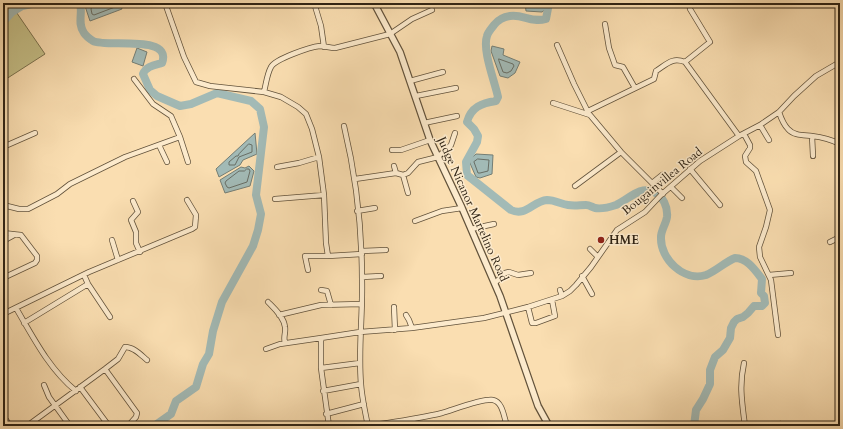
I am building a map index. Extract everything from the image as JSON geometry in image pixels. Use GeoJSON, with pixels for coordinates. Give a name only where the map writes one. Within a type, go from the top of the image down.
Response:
{"type":"FeatureCollection","features":[{"type":"Feature","properties":{"kind":"street"},"geometry":{"type":"LineString","coordinates":[[165,3],[184,57],[196,82],[210,86],[264,92],[281,97],[298,107],[306,114],[312,129],[319,157],[324,195],[328,256]]}},
{"type":"Feature","properties":{"kind":"street","name":"Judge Nicanor Martelino Road"},"geometry":{"type":"LineString","coordinates":[[374,3],[400,52],[430,140],[462,208],[494,282],[538,406],[550,426]]}},
{"type":"Feature","properties":{"kind":"street"},"geometry":{"type":"LineString","coordinates":[[315,6],[321,26],[324,47]]}},
{"type":"Feature","properties":{"kind":"street"},"geometry":{"type":"LineString","coordinates":[[685,62],[710,44],[690,9]]}},
{"type":"Feature","properties":{"kind":"street"},"geometry":{"type":"LineString","coordinates":[[264,92],[269,72],[274,63],[320,46],[335,48],[390,34],[412,19],[432,10]]}},
{"type":"Feature","properties":{"kind":"street"},"geometry":{"type":"LineString","coordinates":[[605,24],[609,48],[615,65],[623,67],[635,88]]}},
{"type":"Feature","properties":{"kind":"street"},"geometry":{"type":"LineString","coordinates":[[557,45],[574,84],[589,113],[621,152],[662,195]]}},
{"type":"Feature","properties":{"kind":"street"},"geometry":{"type":"LineString","coordinates":[[553,103],[589,113],[654,79],[656,70],[674,60],[685,62],[750,145],[745,159],[746,162],[756,171],[770,210],[759,247],[760,257],[769,275],[775,302],[778,335]]}},
{"type":"Feature","properties":{"kind":"street","name":"Bougainvillea Road"},"geometry":{"type":"LineString","coordinates":[[266,349],[285,343],[360,332],[395,330],[484,318],[528,307],[562,296],[570,291],[591,267],[617,230],[645,212],[690,169],[779,112],[816,76],[840,62]]}},
{"type":"Feature","properties":{"kind":"street"},"geometry":{"type":"LineString","coordinates":[[410,81],[443,72]]}},
{"type":"Feature","properties":{"kind":"street"},"geometry":{"type":"LineString","coordinates":[[134,79],[153,104],[171,116],[188,162]]}},
{"type":"Feature","properties":{"kind":"street"},"geometry":{"type":"LineString","coordinates":[[416,96],[456,88]]}},
{"type":"Feature","properties":{"kind":"street"},"geometry":{"type":"LineString","coordinates":[[779,112],[787,129],[791,132],[801,136],[812,136],[835,141],[840,144]]}},
{"type":"Feature","properties":{"kind":"street"},"geometry":{"type":"LineString","coordinates":[[424,123],[456,116]]}},
{"type":"Feature","properties":{"kind":"street"},"geometry":{"type":"LineString","coordinates":[[760,125],[770,140]]}},
{"type":"Feature","properties":{"kind":"street"},"geometry":{"type":"LineString","coordinates":[[344,126],[355,179],[362,252],[360,363],[361,384],[368,426],[442,413],[492,400],[498,403],[501,408],[507,426]]}},
{"type":"Feature","properties":{"kind":"street"},"geometry":{"type":"LineString","coordinates":[[3,147],[35,133]]}},
{"type":"Feature","properties":{"kind":"street"},"geometry":{"type":"LineString","coordinates":[[355,179],[396,173],[403,175],[408,173],[418,162],[438,157],[451,145],[455,133]]}},
{"type":"Feature","properties":{"kind":"street"},"geometry":{"type":"LineString","coordinates":[[812,136],[813,156]]}},
{"type":"Feature","properties":{"kind":"street"},"geometry":{"type":"LineString","coordinates":[[3,205],[28,209],[57,194],[77,180],[125,157],[180,137]]}},
{"type":"Feature","properties":{"kind":"street"},"geometry":{"type":"LineString","coordinates":[[392,150],[401,150],[430,140]]}},
{"type":"Feature","properties":{"kind":"street"},"geometry":{"type":"LineString","coordinates":[[159,145],[167,162]]}},
{"type":"Feature","properties":{"kind":"street"},"geometry":{"type":"LineString","coordinates":[[575,186],[621,152]]}},
{"type":"Feature","properties":{"kind":"street"},"geometry":{"type":"LineString","coordinates":[[277,167],[299,163],[319,157]]}},
{"type":"Feature","properties":{"kind":"street"},"geometry":{"type":"LineString","coordinates":[[394,166],[396,173]]}},
{"type":"Feature","properties":{"kind":"street"},"geometry":{"type":"LineString","coordinates":[[690,169],[720,205]]}},
{"type":"Feature","properties":{"kind":"street"},"geometry":{"type":"LineString","coordinates":[[403,175],[408,193]]}},
{"type":"Feature","properties":{"kind":"street"},"geometry":{"type":"LineString","coordinates":[[652,183],[662,175]]}},
{"type":"Feature","properties":{"kind":"street"},"geometry":{"type":"LineString","coordinates":[[671,187],[682,198]]}},
{"type":"Feature","properties":{"kind":"street"},"geometry":{"type":"LineString","coordinates":[[275,199],[324,195]]}},
{"type":"Feature","properties":{"kind":"street"},"geometry":{"type":"LineString","coordinates":[[3,314],[84,275],[192,229],[195,226],[196,215],[187,200]]}},
{"type":"Feature","properties":{"kind":"street"},"geometry":{"type":"LineString","coordinates":[[133,201],[138,212],[132,218],[132,222],[136,232],[136,243],[140,252]]}},
{"type":"Feature","properties":{"kind":"street"},"geometry":{"type":"LineString","coordinates":[[357,211],[375,208]]}},
{"type":"Feature","properties":{"kind":"street"},"geometry":{"type":"LineString","coordinates":[[415,221],[442,211],[462,208]]}},
{"type":"Feature","properties":{"kind":"street"},"geometry":{"type":"LineString","coordinates":[[471,229],[494,224]]}},
{"type":"Feature","properties":{"kind":"street"},"geometry":{"type":"LineString","coordinates":[[3,233],[21,235],[37,256],[35,263],[3,278]]}},
{"type":"Feature","properties":{"kind":"street"},"geometry":{"type":"LineString","coordinates":[[3,241],[14,235]]}},
{"type":"Feature","properties":{"kind":"street"},"geometry":{"type":"LineString","coordinates":[[830,242],[840,237]]}},
{"type":"Feature","properties":{"kind":"street"},"geometry":{"type":"LineString","coordinates":[[112,240],[118,260]]}},
{"type":"Feature","properties":{"kind":"street"},"geometry":{"type":"LineString","coordinates":[[308,270],[305,256],[328,256],[386,250]]}},
{"type":"Feature","properties":{"kind":"street"},"geometry":{"type":"LineString","coordinates":[[590,250],[598,257]]}},
{"type":"Feature","properties":{"kind":"street"},"geometry":{"type":"LineString","coordinates":[[494,282],[496,282],[505,273],[509,272],[518,275],[531,273]]}},
{"type":"Feature","properties":{"kind":"street"},"geometry":{"type":"LineString","coordinates":[[769,275],[791,273]]}},
{"type":"Feature","properties":{"kind":"street"},"geometry":{"type":"LineString","coordinates":[[84,275],[88,284],[110,317]]}},
{"type":"Feature","properties":{"kind":"street"},"geometry":{"type":"LineString","coordinates":[[362,277],[381,276]]}},
{"type":"Feature","properties":{"kind":"street"},"geometry":{"type":"LineString","coordinates":[[582,276],[592,294]]}},
{"type":"Feature","properties":{"kind":"street"},"geometry":{"type":"LineString","coordinates":[[24,323],[88,284]]}},
{"type":"Feature","properties":{"kind":"street"},"geometry":{"type":"LineString","coordinates":[[321,290],[327,291],[331,305]]}},
{"type":"Feature","properties":{"kind":"street"},"geometry":{"type":"LineString","coordinates":[[560,290],[562,296]]}},
{"type":"Feature","properties":{"kind":"street"},"geometry":{"type":"LineString","coordinates":[[528,307],[532,323],[536,323],[555,316],[552,300]]}},
{"type":"Feature","properties":{"kind":"street"},"geometry":{"type":"LineString","coordinates":[[268,302],[280,315],[285,327],[283,339],[285,343]]}},
{"type":"Feature","properties":{"kind":"street"},"geometry":{"type":"LineString","coordinates":[[280,315],[311,307],[361,304]]}},
{"type":"Feature","properties":{"kind":"street"},"geometry":{"type":"LineString","coordinates":[[394,307],[395,330]]}},
{"type":"Feature","properties":{"kind":"street"},"geometry":{"type":"LineString","coordinates":[[16,308],[53,368],[68,384],[78,389],[109,426]]}},
{"type":"Feature","properties":{"kind":"street"},"geometry":{"type":"LineString","coordinates":[[406,315],[412,328]]}},
{"type":"Feature","properties":{"kind":"street"},"geometry":{"type":"LineString","coordinates":[[321,338],[323,391],[329,426]]}},
{"type":"Feature","properties":{"kind":"street"},"geometry":{"type":"LineString","coordinates":[[27,426],[105,369],[118,358],[125,347],[133,348],[147,360]]}},
{"type":"Feature","properties":{"kind":"street"},"geometry":{"type":"LineString","coordinates":[[744,362],[740,388],[745,426]]}},
{"type":"Feature","properties":{"kind":"street"},"geometry":{"type":"LineString","coordinates":[[321,368],[360,363]]}},
{"type":"Feature","properties":{"kind":"street"},"geometry":{"type":"LineString","coordinates":[[105,369],[137,413],[136,417],[128,426]]}},
{"type":"Feature","properties":{"kind":"street"},"geometry":{"type":"LineString","coordinates":[[323,391],[361,384]]}},
{"type":"Feature","properties":{"kind":"street"},"geometry":{"type":"LineString","coordinates":[[44,385],[49,397],[70,426]]}},
{"type":"Feature","properties":{"kind":"street"},"geometry":{"type":"LineString","coordinates":[[326,414],[364,404]]}},
{"type":"Feature","properties":{"kind":"street"},"geometry":{"type":"LineString","coordinates":[[3,418],[10,426]]}},
{"type":"Feature","properties":{"kind":"shaded area"},"geometry":{"type":"Polygon","coordinates":[[[3,3],[10,3],[45,54],[3,81],[3,3]]]}},
{"type":"Feature","properties":{"kind":"water"},"geometry":{"type":"Polygon","coordinates":[[[96,3],[120,3],[122,9],[90,21],[85,6],[96,3]]]}},
{"type":"Feature","properties":{"kind":"water"},"geometry":{"type":"Polygon","coordinates":[[[525,3],[546,3],[546,9],[542,12],[526,11],[525,3]]]}},
{"type":"Feature","properties":{"kind":"water"},"geometry":{"type":"Polygon","coordinates":[[[492,46],[504,49],[503,55],[520,62],[515,73],[508,78],[500,76],[491,51],[492,46]]]}},
{"type":"Feature","properties":{"kind":"water"},"geometry":{"type":"Polygon","coordinates":[[[137,48],[147,52],[143,66],[132,62],[137,48]]]}},
{"type":"Feature","properties":{"kind":"water"},"geometry":{"type":"Polygon","coordinates":[[[255,133],[257,154],[243,160],[240,165],[219,177],[216,169],[255,133]]]}},
{"type":"Feature","properties":{"kind":"water"},"geometry":{"type":"Polygon","coordinates":[[[476,154],[493,155],[492,174],[480,178],[476,177],[469,161],[476,154]]]}},
{"type":"Feature","properties":{"kind":"water"},"geometry":{"type":"Polygon","coordinates":[[[249,166],[254,171],[250,186],[225,193],[220,180],[241,167],[245,168],[249,166]]]}},
{"type":"Feature","properties":{"kind":"waterway"},"geometry":{"type":"LineString","coordinates":[[3,22],[12,12],[22,6],[37,3]]}},
{"type":"Feature","properties":{"kind":"waterway"},"geometry":{"type":"LineString","coordinates":[[80,3],[80,22],[82,29],[84,33],[93,41],[100,43],[148,45],[158,48],[163,54],[162,63],[148,68],[143,74],[150,90],[157,96],[180,106],[191,104],[217,93],[251,101],[260,109],[264,127],[256,195],[261,214],[253,246],[222,302],[213,331],[209,354],[203,364],[196,387],[176,401],[171,414],[154,426]]}},
{"type":"Feature","properties":{"kind":"waterway"},"geometry":{"type":"LineString","coordinates":[[549,3],[546,19],[536,20],[519,16],[507,16],[497,22],[490,30],[486,42],[486,49],[498,97],[496,101],[486,103],[474,109],[467,122],[478,136],[477,142],[466,162],[467,175],[511,210],[516,212],[521,212],[547,200],[568,205],[586,205],[595,208],[605,208],[621,203],[634,194],[644,190],[649,190],[660,196],[666,206],[667,217],[661,234],[662,245],[669,261],[675,267],[690,275],[706,275],[735,258],[747,262],[754,268],[762,279],[761,293],[764,296],[765,303],[762,306],[754,306],[748,313],[734,322],[731,328],[730,338],[723,350],[715,357],[710,370],[710,384],[696,410],[694,426]]}},
{"type":"Feature","properties":{"kind":"place","name":"HME"},"geometry":{"type":"Point","coordinates":[601,240]}}]}
